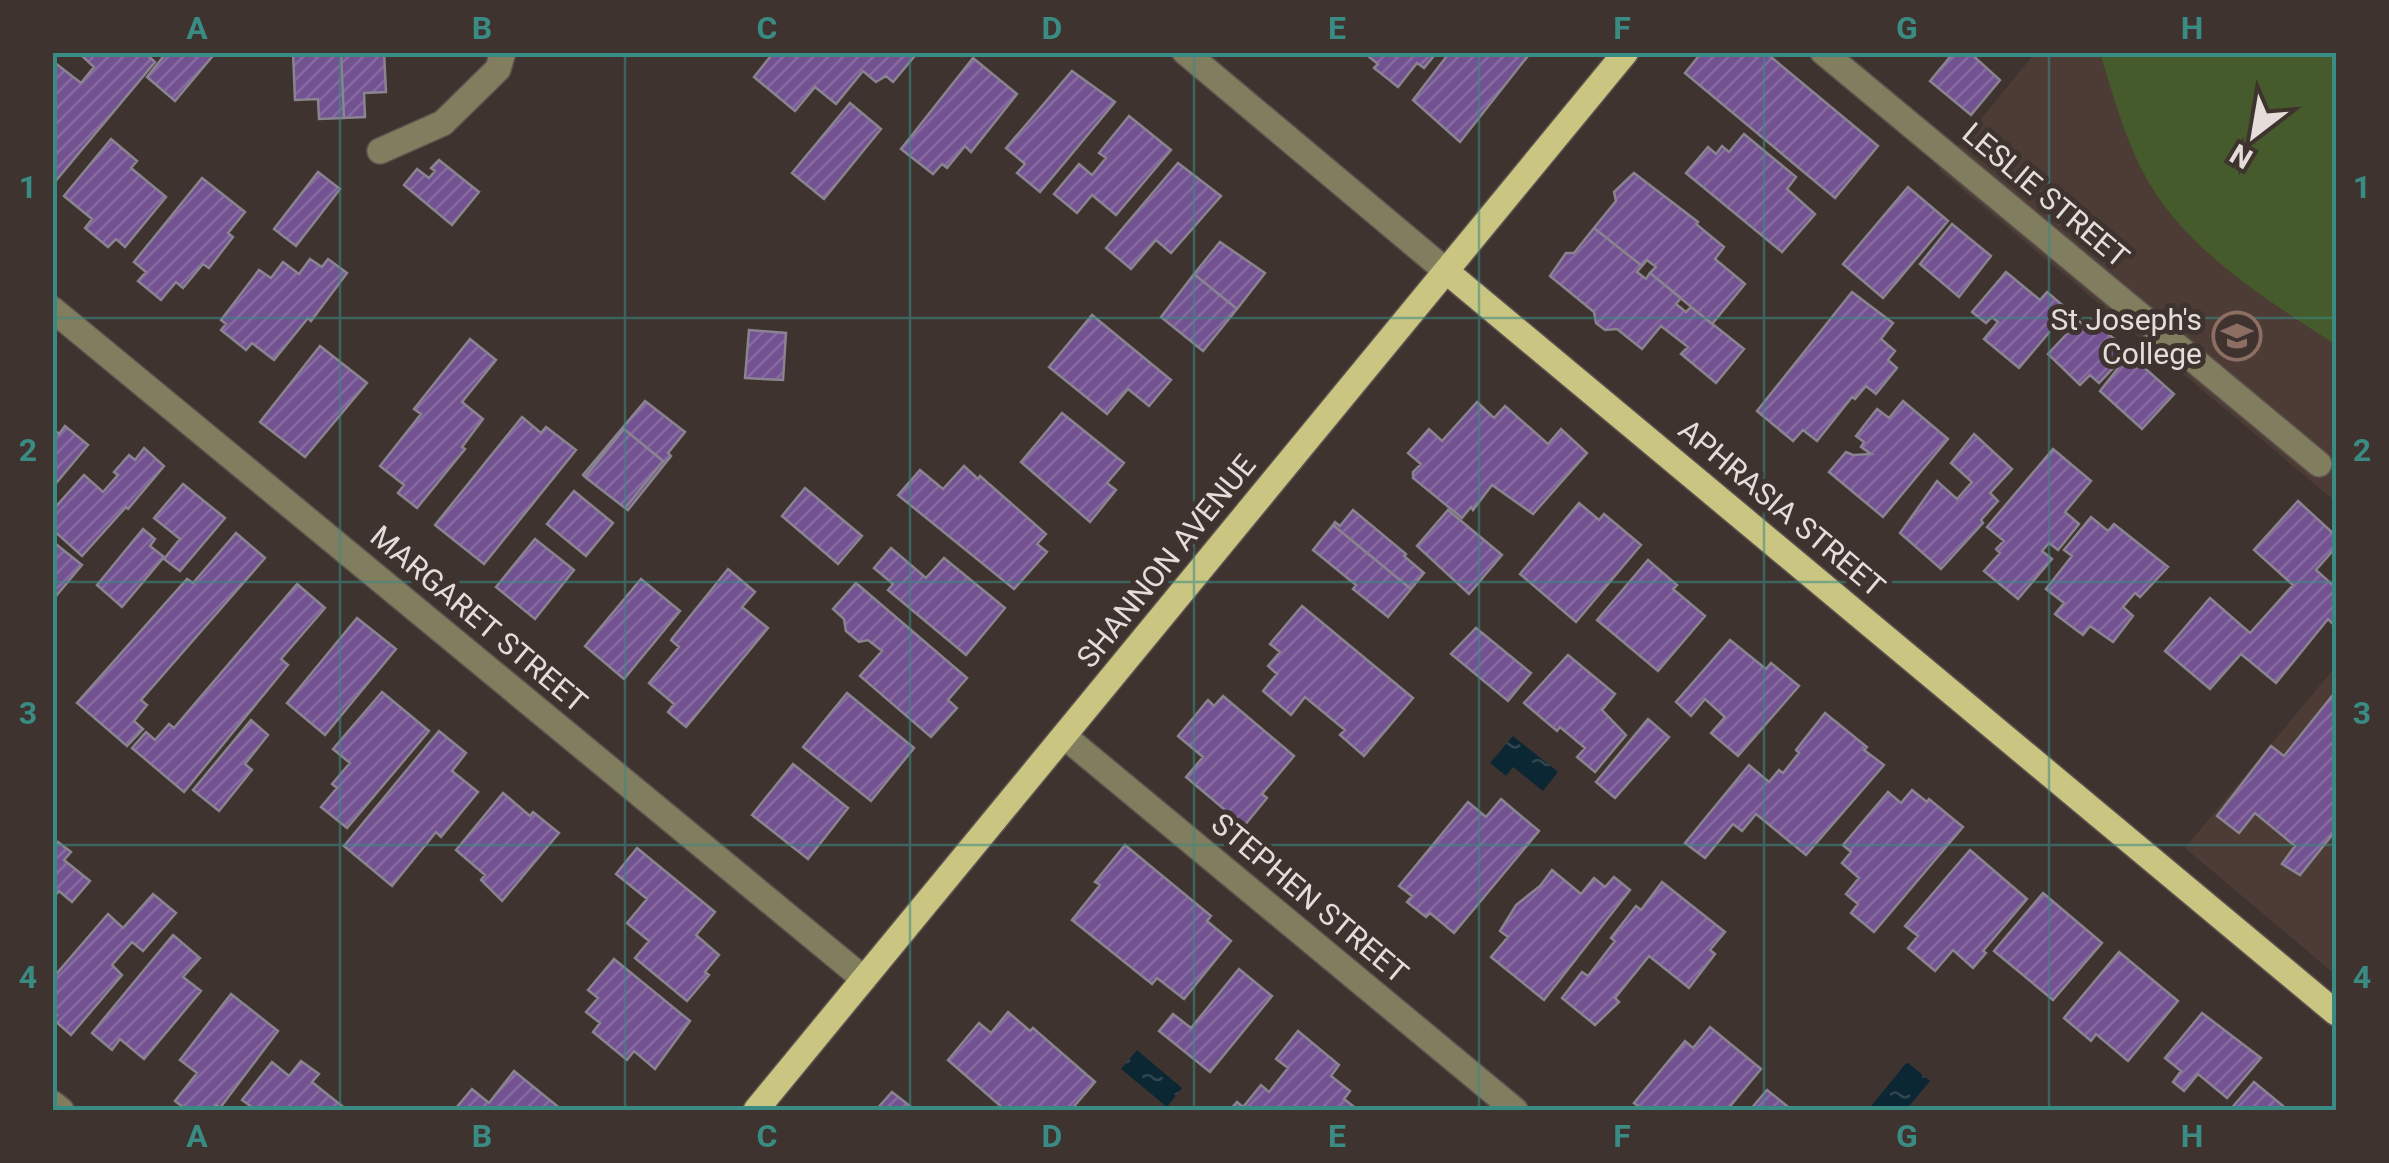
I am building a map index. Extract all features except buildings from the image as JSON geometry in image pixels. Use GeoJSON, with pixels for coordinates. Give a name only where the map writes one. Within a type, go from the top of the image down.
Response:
{"type":"FeatureCollection","features":[{"type":"Feature","properties":{"kind":"main road","name":"SHANNON AVENUE"},"geometry":{"type":"LineString","coordinates":[[756,1110],[1626,52]]}},
{"type":"Feature","properties":{"kind":"main road","name":"APHRASIA STREET"},"geometry":{"type":"LineString","coordinates":[[1446,271],[2336,1013]]}},
{"type":"Feature","properties":{"kind":"street"},"geometry":{"type":"LineString","coordinates":[[380,151],[443,122],[498,69],[504,52]]}},
{"type":"Feature","properties":{"kind":"street","name":"APHRASIA STREET"},"geometry":{"type":"LineString","coordinates":[[1185,52],[1446,271]]}},
{"type":"Feature","properties":{"kind":"street","name":"LESLIE STREET"},"geometry":{"type":"LineString","coordinates":[[1824,52],[2319,464]]}},
{"type":"Feature","properties":{"kind":"street","name":"MARGARET STREET"},"geometry":{"type":"LineString","coordinates":[[52,309],[864,979]]}},
{"type":"Feature","properties":{"kind":"street","name":"STEPHEN STREET"},"geometry":{"type":"LineString","coordinates":[[1064,736],[1515,1110]]}},
{"type":"Feature","properties":{"kind":"street"},"geometry":{"type":"LineString","coordinates":[[52,1103],[61,1110]]}},
{"type":"Feature","properties":{"kind":"shaded area","name":"St Joseph's College"},"geometry":{"type":"Polygon","coordinates":[[[2035,53],[2336,53],[2336,502],[1939,170],[2035,53]]]}},
{"type":"Feature","properties":{"kind":"shaded area"},"geometry":{"type":"Polygon","coordinates":[[[2336,666],[2336,975],[2185,848],[2336,666]]]}},
{"type":"Feature","properties":{"kind":"green space"},"geometry":{"type":"Polygon","coordinates":[[[2100,53],[2336,53],[2336,345],[2227,270],[2179,224],[2135,156],[2100,53]]]}},
{"type":"Feature","properties":{"kind":"water"},"geometry":{"type":"Polygon","coordinates":[[[1513,736],[1558,772],[1543,791],[1513,767],[1506,776],[1490,763],[1513,736]]]}},
{"type":"Feature","properties":{"kind":"water"},"geometry":{"type":"Polygon","coordinates":[[[1137,1050],[1182,1088],[1167,1107],[1121,1069],[1137,1050]]]}},
{"type":"Feature","properties":{"kind":"water"},"geometry":{"type":"Polygon","coordinates":[[[1907,1062],[1930,1081],[1906,1110],[1868,1110],[1907,1062]]]}},
{"type":"Feature","properties":{"kind":"place","name":"St Joseph's College"},"geometry":{"type":"Point","coordinates":[2237,336]}}]}
